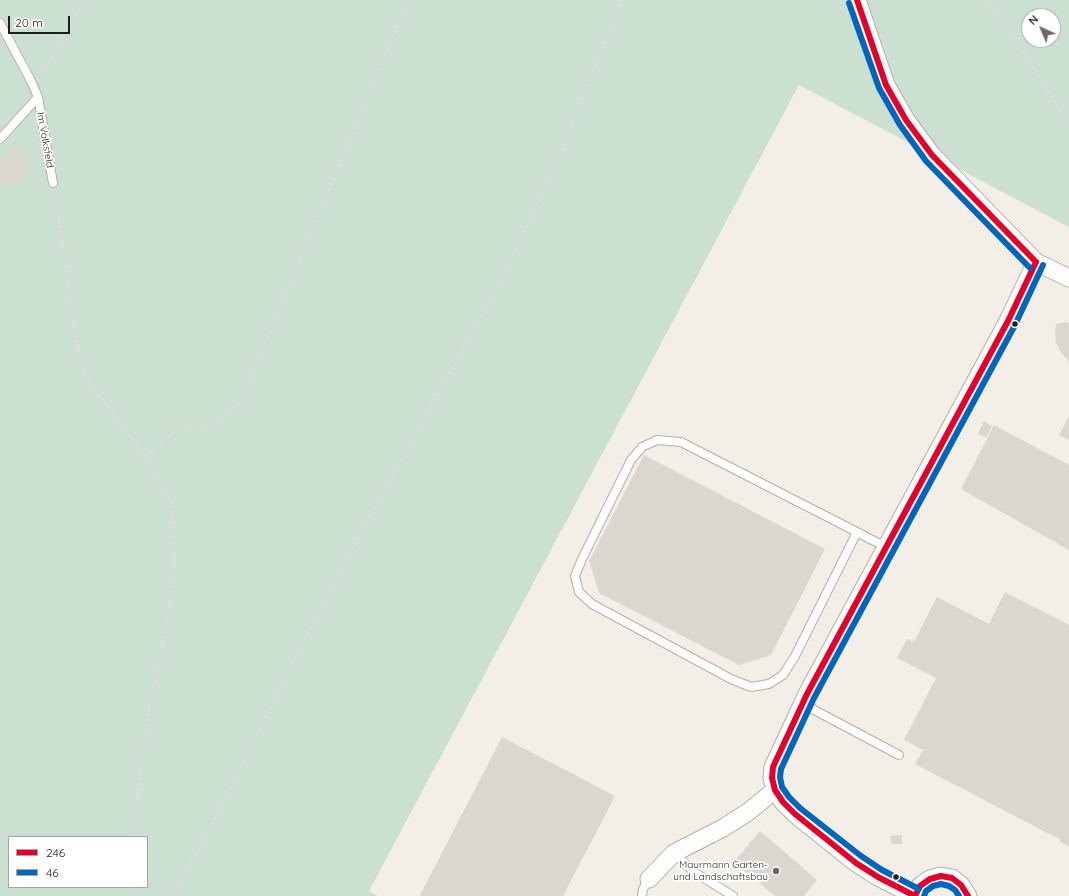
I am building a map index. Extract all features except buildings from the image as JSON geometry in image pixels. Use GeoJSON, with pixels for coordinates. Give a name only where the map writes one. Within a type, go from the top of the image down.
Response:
{"type":"FeatureCollection","features":[{"type":"Feature","properties":{"kind":"street"},"geometry":{"type":"LineString","coordinates":[[857,0],[886,86],[906,120],[932,154],[1036,262],[1069,278]]}},
{"type":"Feature","properties":{"kind":"street"},"geometry":{"type":"LineString","coordinates":[[968,896],[962,885],[952,878],[941,876],[930,879],[920,886],[915,896],[878,877],[856,863],[795,814],[783,802],[775,790],[772,778],[773,768],[803,704],[1008,321],[1036,262]]}},
{"type":"Feature","properties":{"kind":"street"},"geometry":{"type":"LineString","coordinates":[[649,879],[674,853],[723,828],[748,812],[775,790]]}},
{"type":"Feature","properties":{"kind":"lane","name":"Im Volksfeld"},"geometry":{"type":"LineString","coordinates":[[0,23],[31,81],[38,98],[53,183]]}},
{"type":"Feature","properties":{"kind":"lane","name":"Im Volksfeld"},"geometry":{"type":"LineString","coordinates":[[0,140],[38,98]]}},
{"type":"Feature","properties":{"kind":"lane"},"geometry":{"type":"LineString","coordinates":[[857,532],[795,656],[783,675],[769,684],[751,687],[731,679],[592,604],[579,592],[575,576],[631,460],[642,447],[657,440],[681,442],[887,546]]}},
{"type":"Feature","properties":{"kind":"lane"},"geometry":{"type":"LineString","coordinates":[[803,704],[900,756]]}},
{"type":"Feature","properties":{"kind":"lane"},"geometry":{"type":"LineString","coordinates":[[674,853],[694,872],[733,896]]}},
{"type":"Feature","properties":{"kind":"lane"},"geometry":{"type":"LineString","coordinates":[[642,896],[643,889],[649,879]]}},
{"type":"Feature","properties":{"kind":"path"},"geometry":{"type":"LineString","coordinates":[[31,81],[54,56],[84,0]]}},
{"type":"Feature","properties":{"kind":"path"},"geometry":{"type":"LineString","coordinates":[[145,457],[176,429],[214,425],[240,403],[407,0]]}},
{"type":"Feature","properties":{"kind":"path"},"geometry":{"type":"LineString","coordinates":[[174,896],[234,782],[293,662],[350,554],[456,360],[502,280],[571,127],[622,0]]}},
{"type":"Feature","properties":{"kind":"path"},"geometry":{"type":"LineString","coordinates":[[988,0],[1069,122]]}},
{"type":"Feature","properties":{"kind":"path"},"geometry":{"type":"LineString","coordinates":[[53,183],[76,344],[86,378],[145,457],[172,502],[175,566],[162,653],[150,704],[134,822],[136,836]]}},
{"type":"Feature","properties":{"kind":"green space"},"geometry":{"type":"Polygon","coordinates":[[[0,0],[1069,0],[1069,227],[799,85],[369,891],[378,896],[0,896],[0,0]]]}},
{"type":"Feature","properties":{"kind":"transit line","name":"246"},"geometry":{"type":"LineString","coordinates":[[857,0],[886,85],[906,120],[932,155],[1036,262]]}},
{"type":"Feature","properties":{"kind":"transit line","name":"46"},"geometry":{"type":"LineString","coordinates":[[849,3],[879,88],[900,125],[926,161],[1030,268]]}},
{"type":"Feature","properties":{"kind":"transit line","name":"246"},"geometry":{"type":"LineString","coordinates":[[915,896],[878,877],[856,863],[795,814],[783,802],[775,790],[772,778],[773,767],[807,694],[1008,321],[1036,262]]}},
{"type":"Feature","properties":{"kind":"transit line","name":"46"},"geometry":{"type":"LineString","coordinates":[[919,889],[882,870],[861,856],[800,808],[782,787],[780,777],[781,769],[814,698],[1015,325],[1043,265]]}},
{"type":"Feature","properties":{"kind":"transit line","name":"246"},"geometry":{"type":"LineString","coordinates":[[915,896],[920,886],[930,879],[941,876],[952,878],[961,885],[968,896]]}},
{"type":"Feature","properties":{"kind":"transit line","name":"46"},"geometry":{"type":"LineString","coordinates":[[924,896],[926,891],[933,886],[941,884],[949,886],[955,890],[959,896]]}},
{"type":"Feature","properties":{"kind":"place","name":"Maurmann Garten- und Landschaftsbau"},"geometry":{"type":"Point","coordinates":[776,871]}}]}
